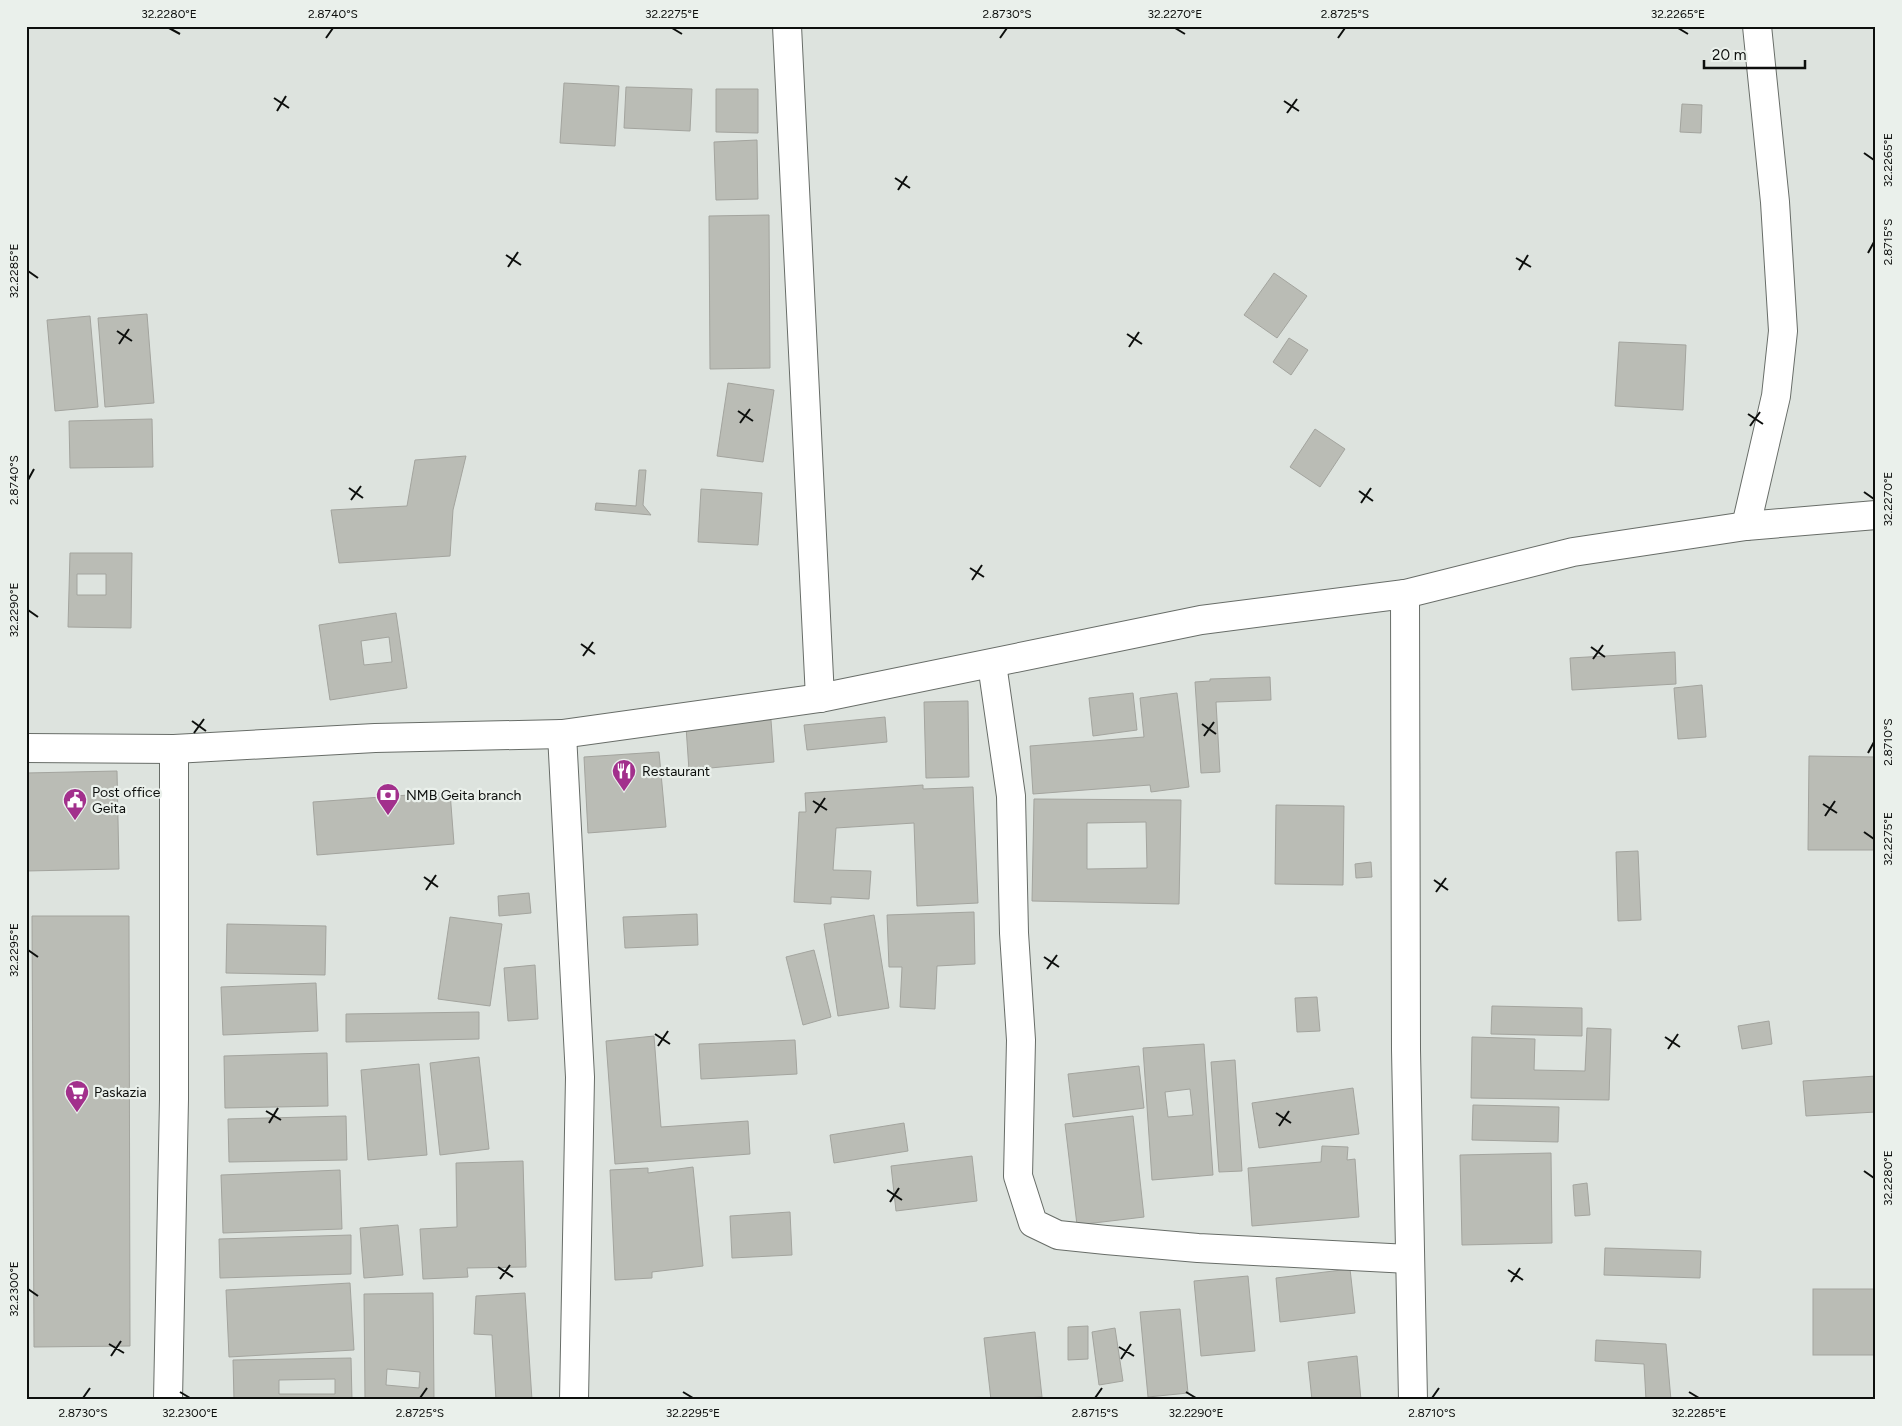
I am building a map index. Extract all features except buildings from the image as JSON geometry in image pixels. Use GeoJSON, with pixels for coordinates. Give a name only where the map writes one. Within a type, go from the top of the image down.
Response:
{"type":"FeatureCollection","features":[{"type":"Feature","properties":{"kind":"street"},"geometry":{"type":"LineString","coordinates":[[787,26],[820,698]]}},
{"type":"Feature","properties":{"kind":"street"},"geometry":{"type":"LineString","coordinates":[[1746,526],[1776,396],[1783,331],[1775,202],[1758,26]]}},
{"type":"Feature","properties":{"kind":"street"},"geometry":{"type":"LineString","coordinates":[[26,748],[174,749],[375,738],[562,734],[820,698],[1201,620],[1405,594],[1573,552],[1746,526],[1876,515]]}},
{"type":"Feature","properties":{"kind":"street"},"geometry":{"type":"LineString","coordinates":[[1405,594],[1409,1259],[1413,1400]]}},
{"type":"Feature","properties":{"kind":"street"},"geometry":{"type":"LineString","coordinates":[[992,664],[1011,796],[1014,933],[1021,1040],[1018,1176],[1033,1223],[1058,1234],[1106,1240],[1198,1248],[1409,1259]]}},
{"type":"Feature","properties":{"kind":"street"},"geometry":{"type":"LineString","coordinates":[[562,734],[580,1077],[574,1400]]}},
{"type":"Feature","properties":{"kind":"street"},"geometry":{"type":"LineString","coordinates":[[168,1400],[174,1099],[174,749]]}},
{"type":"Feature","properties":{"kind":"place","name":"Restaurant"},"geometry":{"type":"Point","coordinates":[624,792]}},
{"type":"Feature","properties":{"kind":"place","name":"NMB Geita branch"},"geometry":{"type":"Point","coordinates":[388,816]}},
{"type":"Feature","properties":{"kind":"place","name":"Post office Geita"},"geometry":{"type":"Point","coordinates":[75,821]}},
{"type":"Feature","properties":{"kind":"place","name":"Paskazia"},"geometry":{"type":"Point","coordinates":[77,1113]}}]}
